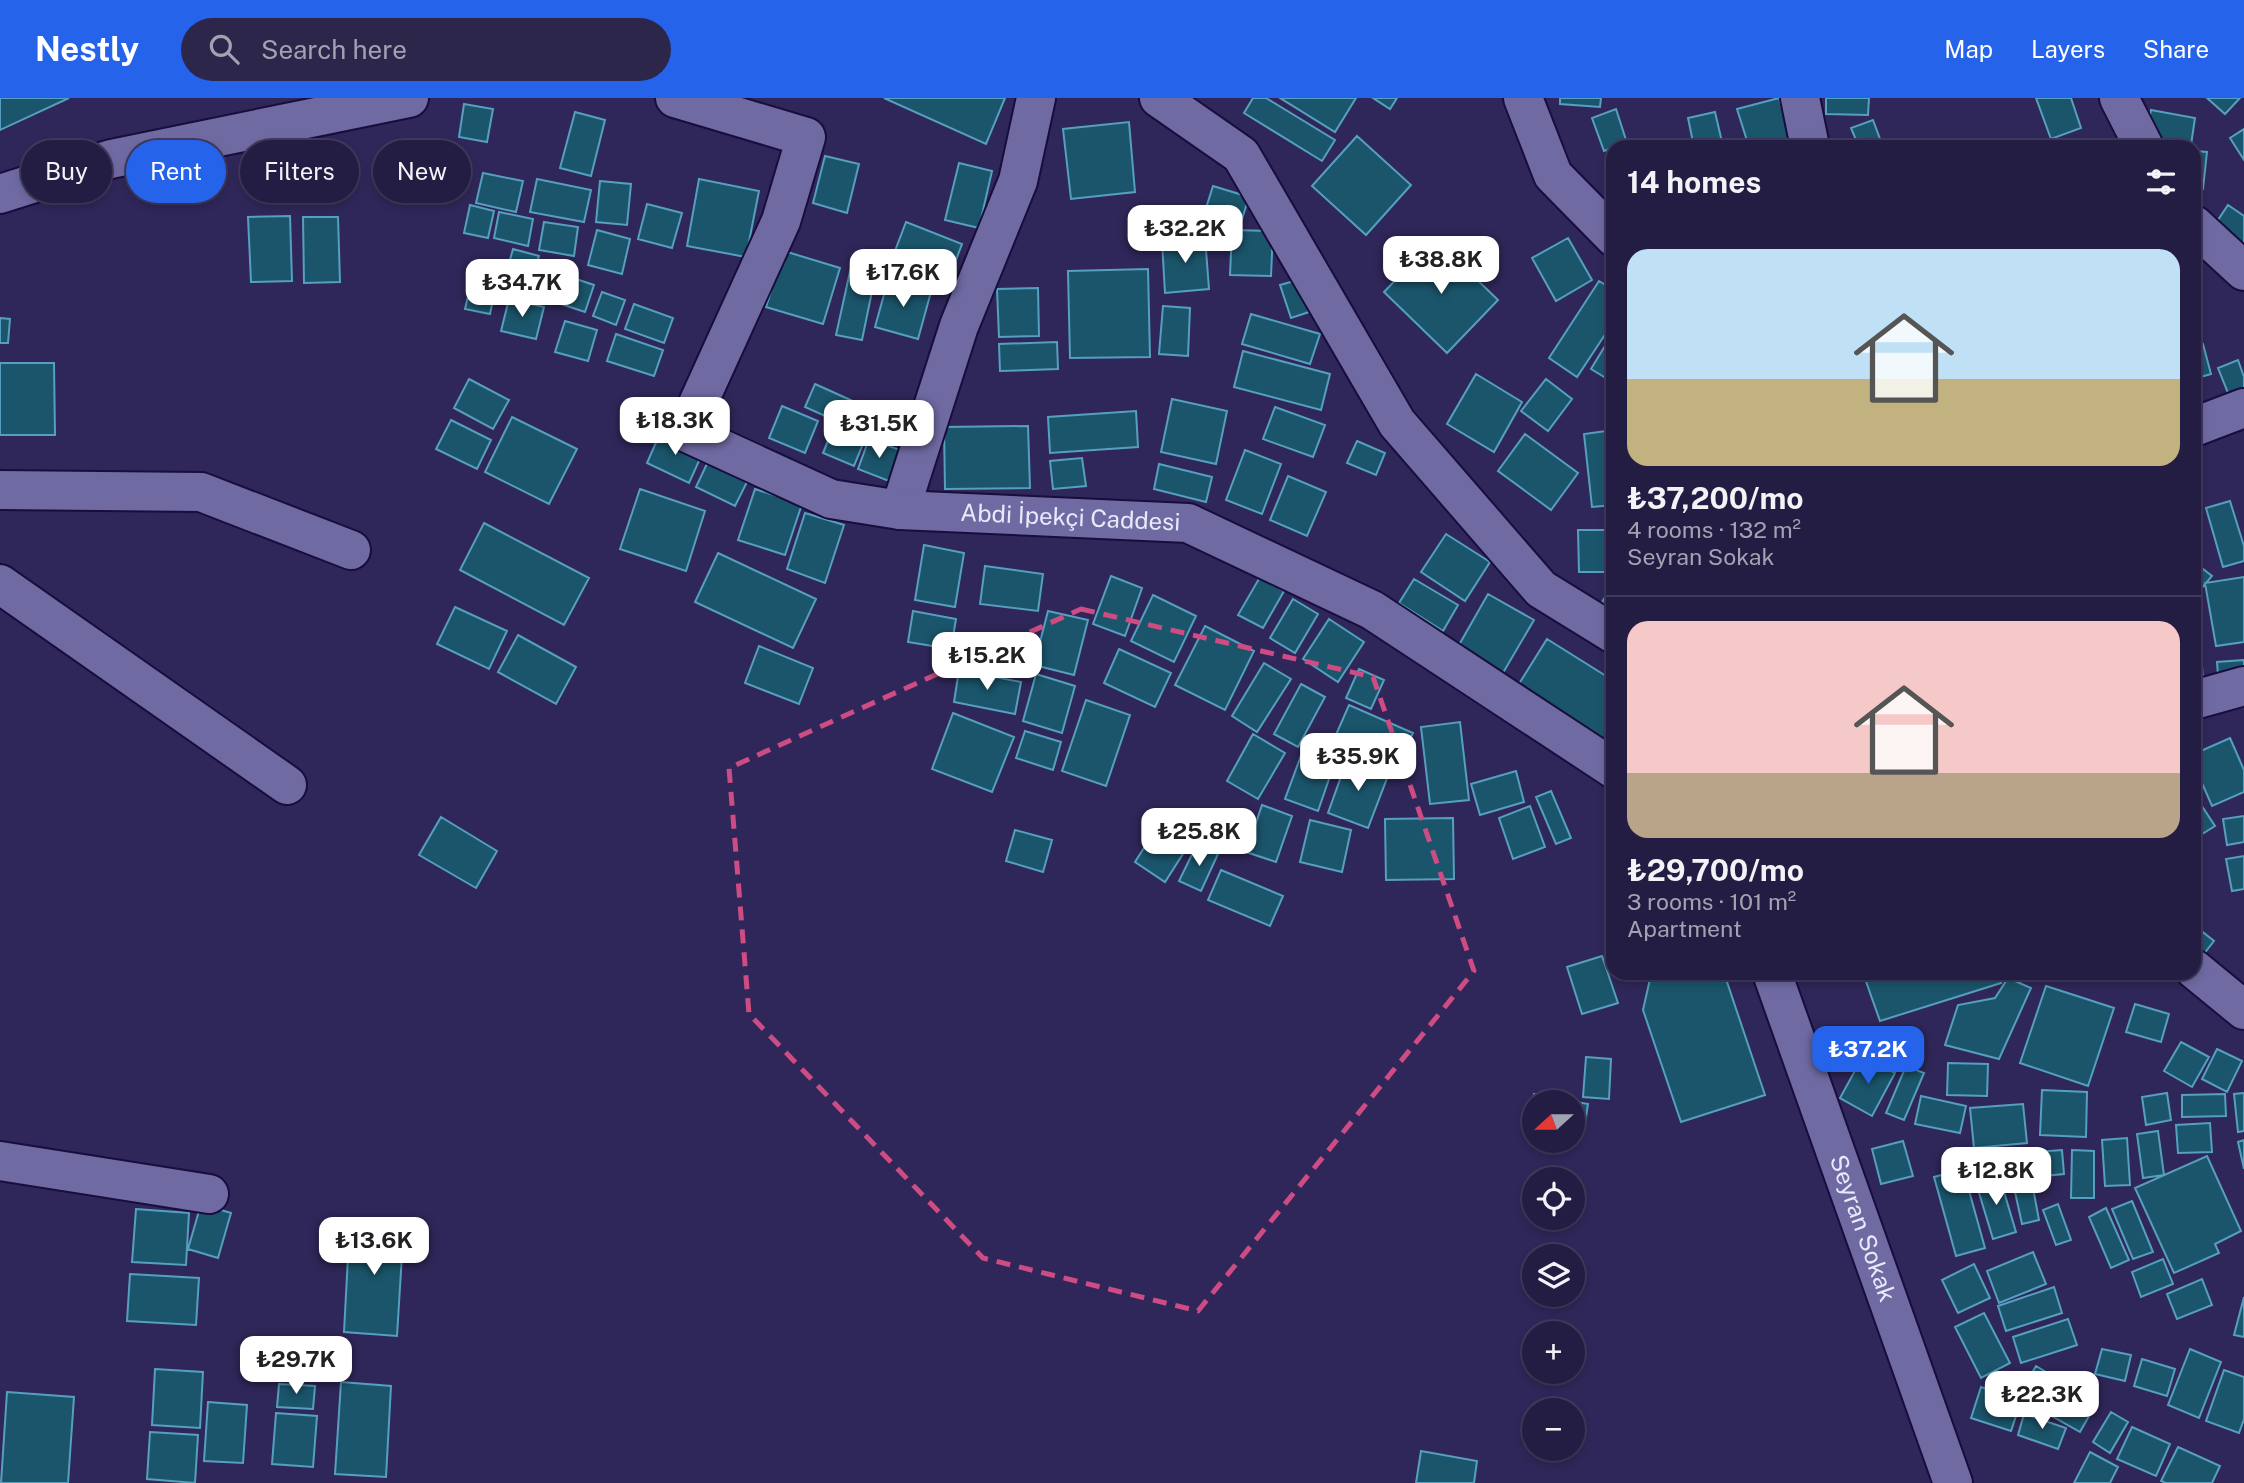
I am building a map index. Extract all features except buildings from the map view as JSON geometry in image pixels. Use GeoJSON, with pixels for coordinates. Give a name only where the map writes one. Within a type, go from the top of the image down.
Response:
{"type":"FeatureCollection","features":[{"type":"Feature","properties":{"kind":"street"},"geometry":{"type":"LineString","coordinates":[[0,194],[111,159],[409,98]]}},
{"type":"Feature","properties":{"kind":"street","name":"Abdi İpekçi Caddesi"},"geometry":{"type":"LineString","coordinates":[[675,98],[806,137],[781,220],[685,432],[831,499],[900,510],[1188,523],[1372,610],[1606,764]]}},
{"type":"Feature","properties":{"kind":"street"},"geometry":{"type":"LineString","coordinates":[[900,510],[959,326],[1018,181],[1036,98]]}},
{"type":"Feature","properties":{"kind":"street"},"geometry":{"type":"LineString","coordinates":[[1159,98],[1241,155],[1397,423],[1541,589],[1606,629]]}},
{"type":"Feature","properties":{"kind":"street"},"geometry":{"type":"LineString","coordinates":[[1524,98],[1553,175],[1606,229]]}},
{"type":"Feature","properties":{"kind":"street"},"geometry":{"type":"LineString","coordinates":[[1800,98],[1809,140]]}},
{"type":"Feature","properties":{"kind":"street"},"geometry":{"type":"LineString","coordinates":[[2119,98],[2140,140]]}},
{"type":"Feature","properties":{"kind":"street"},"geometry":{"type":"LineString","coordinates":[[2201,231],[2244,271]]}},
{"type":"Feature","properties":{"kind":"street"},"geometry":{"type":"LineString","coordinates":[[2201,424],[2244,408]]}},
{"type":"Feature","properties":{"kind":"street"},"geometry":{"type":"LineString","coordinates":[[0,490],[201,492],[351,551]]}},
{"type":"Feature","properties":{"kind":"street"},"geometry":{"type":"LineString","coordinates":[[0,584],[287,786]]}},
{"type":"Feature","properties":{"kind":"street"},"geometry":{"type":"LineString","coordinates":[[2201,698],[2244,686]]}},
{"type":"Feature","properties":{"kind":"street"},"geometry":{"type":"LineString","coordinates":[[2201,975],[2244,1010]]}},
{"type":"Feature","properties":{"kind":"street","name":"Seyran Sokak"},"geometry":{"type":"LineString","coordinates":[[1774,980],[1953,1483]]}},
{"type":"Feature","properties":{"kind":"street"},"geometry":{"type":"LineString","coordinates":[[0,1161],[209,1194]]}},
{"type":"Feature","properties":{"kind":"highlighted area"},"geometry":{"type":"Polygon","coordinates":[[[1081,609],[1373,677],[1474,971],[1198,1311],[983,1258],[749,1014],[729,768],[1081,609]]]}}]}
